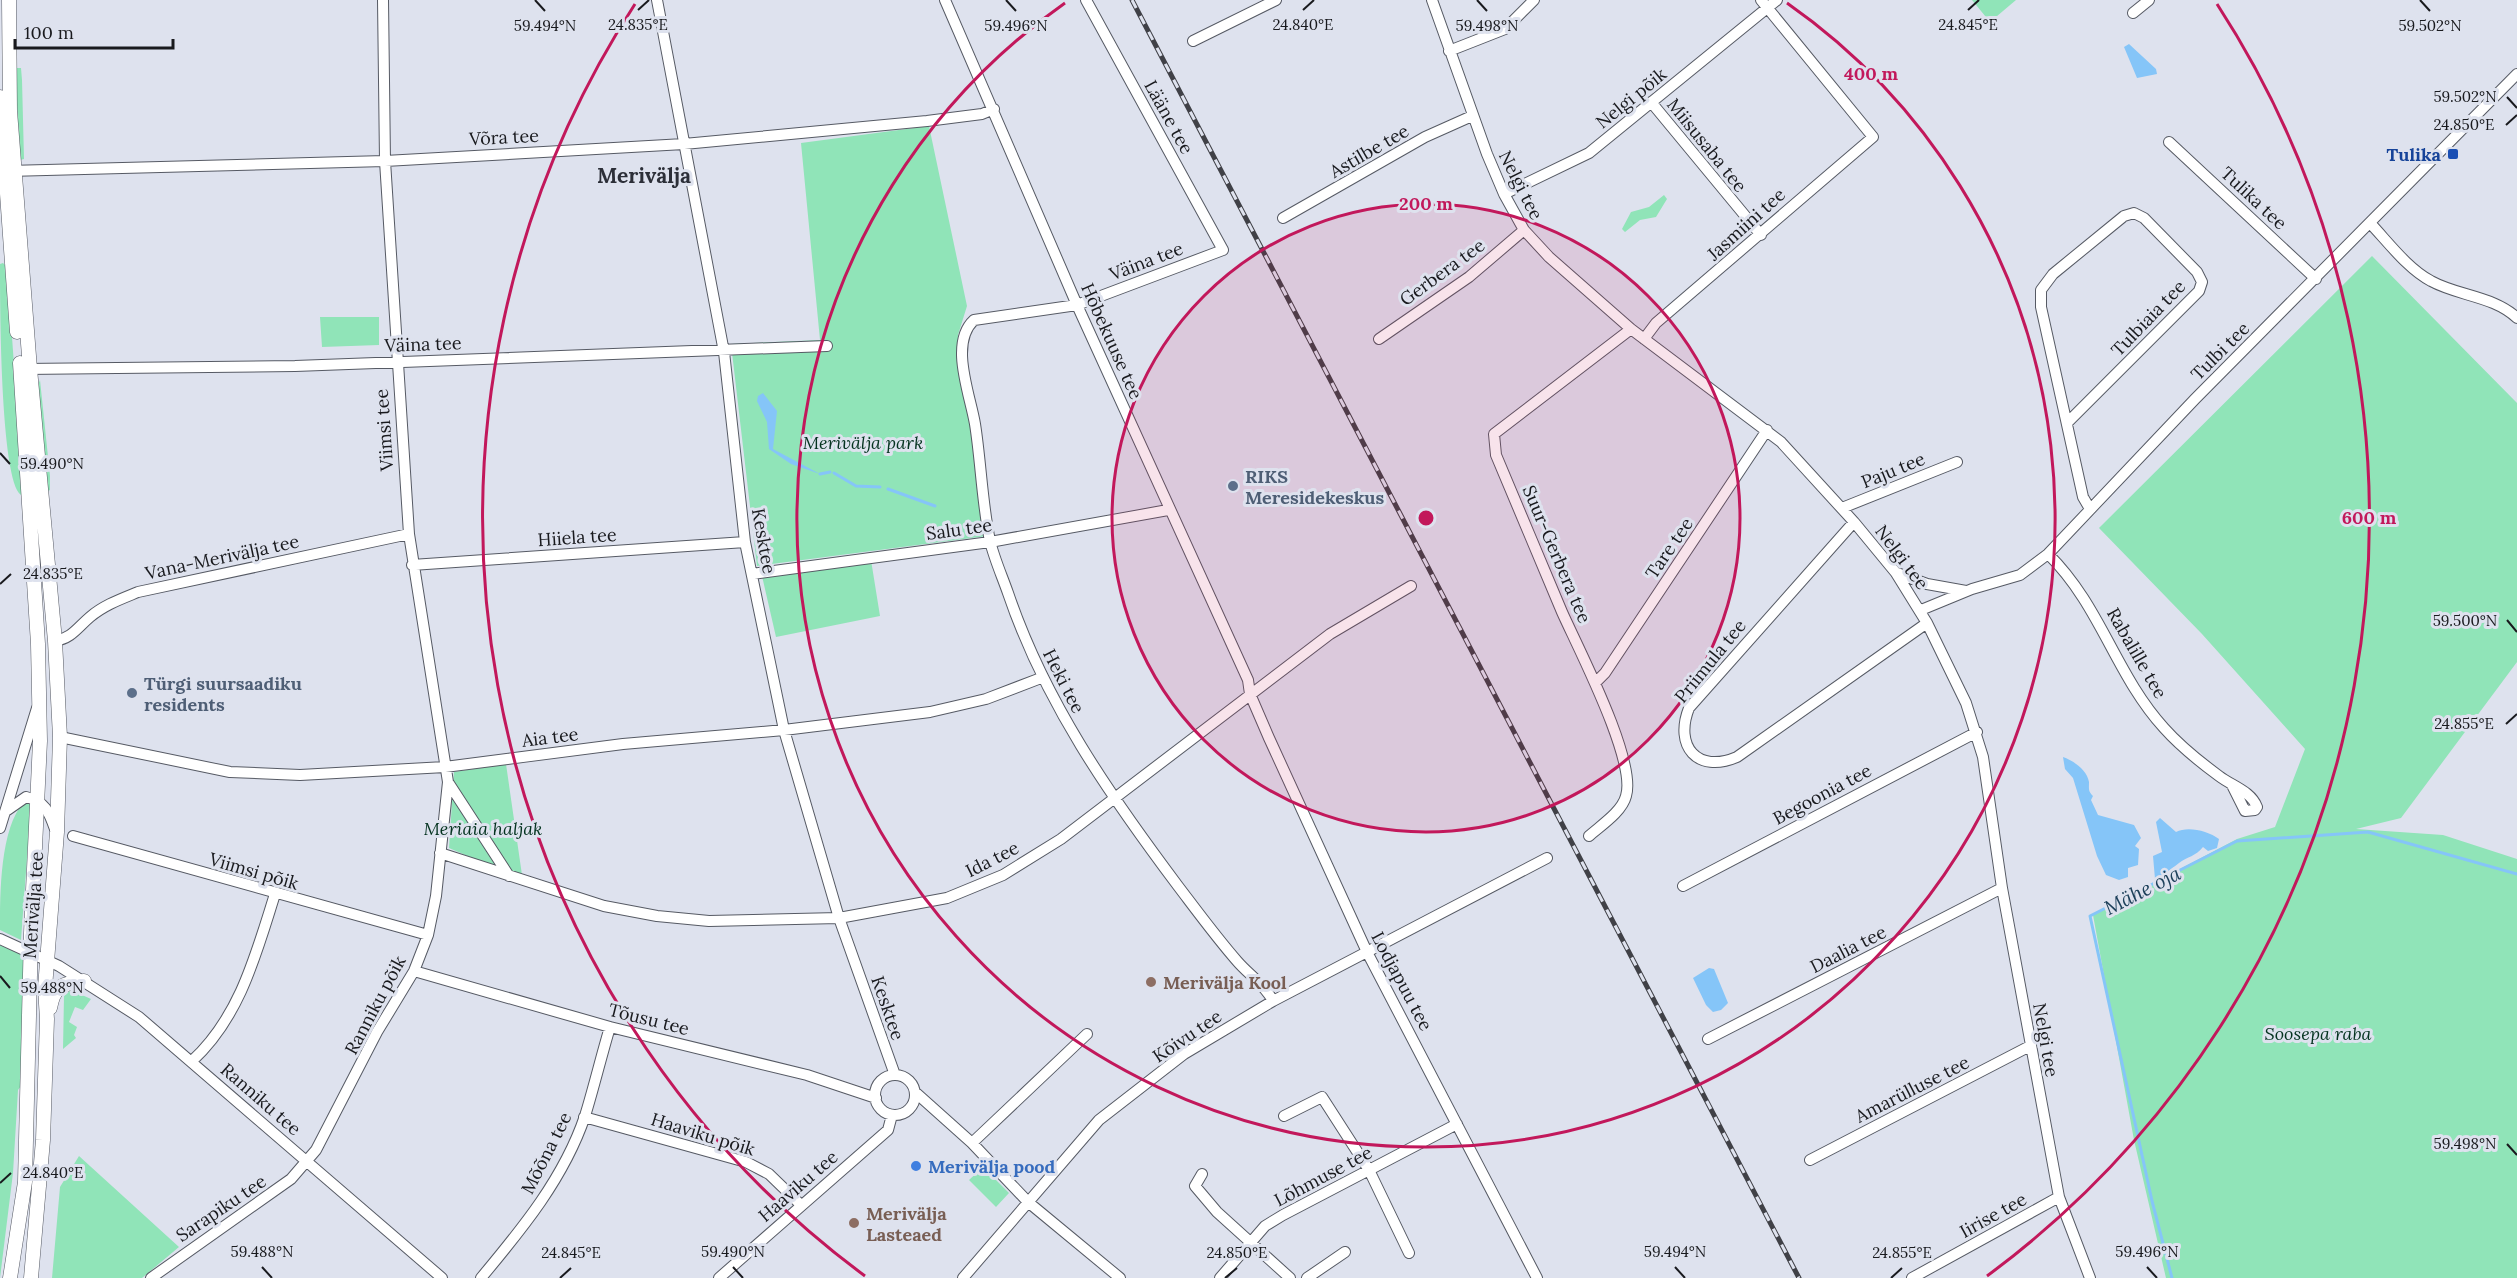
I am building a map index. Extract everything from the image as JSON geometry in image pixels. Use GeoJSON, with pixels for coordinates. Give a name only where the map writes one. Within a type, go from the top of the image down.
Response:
{"type":"FeatureCollection","features":[{"type":"Feature","properties":{"kind":"main road"},"geometry":{"type":"LineString","coordinates":[[9,0],[9,171]]}},
{"type":"Feature","properties":{"kind":"main road"},"geometry":{"type":"LineString","coordinates":[[0,97],[9,171],[25,369]]}},
{"type":"Feature","properties":{"kind":"main road","name":"Merivälja tee"},"geometry":{"type":"LineString","coordinates":[[25,369],[55,641],[60,737],[57,832],[45,988],[47,1019],[44,1140],[31,1278]]}},
{"type":"Feature","properties":{"kind":"main road","name":"Merivälja tee"},"geometry":{"type":"LineString","coordinates":[[10,1278],[25,1182],[40,699],[25,369]]}},
{"type":"Feature","properties":{"kind":"main road"},"geometry":{"type":"LineString","coordinates":[[47,1019],[53,993],[70,982],[84,981]]}},
{"type":"Feature","properties":{"kind":"street","name":"Viimsi tee"},"geometry":{"type":"LineString","coordinates":[[383,0],[385,161],[396,361],[409,534],[412,565],[448,782],[440,853]]}},
{"type":"Feature","properties":{"kind":"street","name":"Kesktee"},"geometry":{"type":"LineString","coordinates":[[657,0],[724,351],[745,542],[784,730],[839,918],[895,1076]]}},
{"type":"Feature","properties":{"kind":"street","name":"Hõbekuuse tee"},"geometry":{"type":"LineString","coordinates":[[945,0],[1168,510],[1248,680],[1250,694]]}},
{"type":"Feature","properties":{"kind":"street","name":"Lääne tee"},"geometry":{"type":"LineString","coordinates":[[1086,0],[1223,250]]}},
{"type":"Feature","properties":{"kind":"street"},"geometry":{"type":"LineString","coordinates":[[1192,41],[1276,0]]}},
{"type":"Feature","properties":{"kind":"street","name":"Nelgi tee"},"geometry":{"type":"LineString","coordinates":[[1432,0],[1472,116],[1504,194],[1524,230],[1549,257],[1631,329],[1781,442],[1854,522],[1896,573],[1921,610],[1966,703],[1977,732],[1983,757],[2002,888],[2059,1197],[2090,1278]]}},
{"type":"Feature","properties":{"kind":"street"},"geometry":{"type":"LineString","coordinates":[[1449,51],[1505,29],[1534,0]]}},
{"type":"Feature","properties":{"kind":"street","name":"Nelgi põik"},"geometry":{"type":"LineString","coordinates":[[1504,194],[1589,153],[1764,4],[1777,0]]}},
{"type":"Feature","properties":{"kind":"street"},"geometry":{"type":"LineString","coordinates":[[2133,13],[2149,0]]}},
{"type":"Feature","properties":{"kind":"street","name":"Jasmiini tee"},"geometry":{"type":"LineString","coordinates":[[1644,339],[1656,323],[1873,137],[1764,4]]}},
{"type":"Feature","properties":{"kind":"street","name":"Tulbi tee"},"geometry":{"type":"LineString","coordinates":[[1921,610],[1966,591],[2020,575],[2048,554],[2195,399],[2517,74]]}},
{"type":"Feature","properties":{"kind":"street","name":"Miisusaba tee"},"geometry":{"type":"LineString","coordinates":[[1651,102],[1761,235]]}},
{"type":"Feature","properties":{"kind":"street","name":"Võra tee"},"geometry":{"type":"LineString","coordinates":[[9,171],[385,161],[684,144],[927,121],[981,114],[994,109]]}},
{"type":"Feature","properties":{"kind":"street","name":"Astilbe tee"},"geometry":{"type":"LineString","coordinates":[[1283,218],[1425,137],[1472,116]]}},
{"type":"Feature","properties":{"kind":"street","name":"Tulika tee"},"geometry":{"type":"LineString","coordinates":[[2169,142],[2316,279]]}},
{"type":"Feature","properties":{"kind":"street","name":"Tulbiaia tee"},"geometry":{"type":"LineString","coordinates":[[2067,423],[2199,291],[2202,282],[2197,272],[2144,218],[2134,213],[2124,216],[2054,274],[2041,290],[2041,307],[2083,496],[2090,509]]}},
{"type":"Feature","properties":{"kind":"street"},"geometry":{"type":"LineString","coordinates":[[2370,223],[2424,277],[2444,287],[2500,306],[2517,318]]}},
{"type":"Feature","properties":{"kind":"street","name":"Gerbera tee"},"geometry":{"type":"LineString","coordinates":[[1379,339],[1469,277],[1524,230]]}},
{"type":"Feature","properties":{"kind":"street","name":"Väina tee"},"geometry":{"type":"LineString","coordinates":[[974,320],[1077,305],[1223,250]]}},
{"type":"Feature","properties":{"kind":"street","name":"Heki tee"},"geometry":{"type":"LineString","coordinates":[[974,320],[965,329],[962,346],[990,542],[1014,612],[1041,678],[1076,741],[1114,798],[1238,962],[1267,989],[1274,1001]]}},
{"type":"Feature","properties":{"kind":"street","name":"Suur-Gerbera tee"},"geometry":{"type":"LineString","coordinates":[[1589,836],[1611,817],[1626,797],[1626,767],[1596,682],[1563,614],[1496,455],[1494,434],[1631,329]]}},
{"type":"Feature","properties":{"kind":"street","name":"Väina tee"},"geometry":{"type":"LineString","coordinates":[[25,369],[295,366],[827,346]]}},
{"type":"Feature","properties":{"kind":"street","name":"Tare tee"},"geometry":{"type":"LineString","coordinates":[[1596,682],[1605,674],[1767,430]]}},
{"type":"Feature","properties":{"kind":"street","name":"Paju tee"},"geometry":{"type":"LineString","coordinates":[[1842,508],[1957,462]]}},
{"type":"Feature","properties":{"kind":"street","name":"Salu tee"},"geometry":{"type":"LineString","coordinates":[[752,574],[990,542],[1168,510]]}},
{"type":"Feature","properties":{"kind":"street","name":"Priimula tee"},"geometry":{"type":"LineString","coordinates":[[1854,522],[1689,708],[1682,730],[1689,749],[1704,761],[1713,763],[1737,758],[1927,623]]}},
{"type":"Feature","properties":{"kind":"street","name":"Vana-Merivälja tee"},"geometry":{"type":"LineString","coordinates":[[55,641],[68,639],[90,617],[105,607],[138,592],[409,534]]}},
{"type":"Feature","properties":{"kind":"street","name":"Hiiela tee"},"geometry":{"type":"LineString","coordinates":[[412,565],[745,542]]}},
{"type":"Feature","properties":{"kind":"street","name":"Rabalille tee"},"geometry":{"type":"LineString","coordinates":[[2048,554],[2069,575],[2091,606],[2127,677],[2164,728],[2232,785]]}},
{"type":"Feature","properties":{"kind":"street"},"geometry":{"type":"LineString","coordinates":[[1896,573],[1927,585],[1966,591]]}},
{"type":"Feature","properties":{"kind":"street","name":"Ida tee"},"geometry":{"type":"LineString","coordinates":[[440,853],[604,906],[657,916],[709,921],[839,918],[947,898],[1004,875],[1061,839],[1330,634],[1411,586]]}},
{"type":"Feature","properties":{"kind":"street","name":"Aia tee"},"geometry":{"type":"LineString","coordinates":[[60,737],[230,772],[300,775],[445,767],[623,744],[784,730],[930,712],[986,699],[1041,678]]}},
{"type":"Feature","properties":{"kind":"street","name":"Lodjapuu tee"},"geometry":{"type":"LineString","coordinates":[[1250,694],[1367,952],[1536,1277]]}},
{"type":"Feature","properties":{"kind":"street"},"geometry":{"type":"LineString","coordinates":[[0,828],[40,699]]}},
{"type":"Feature","properties":{"kind":"street","name":"Begoonia tee"},"geometry":{"type":"LineString","coordinates":[[1683,886],[1977,732]]}},
{"type":"Feature","properties":{"kind":"street"},"geometry":{"type":"LineString","coordinates":[[448,782],[509,876]]}},
{"type":"Feature","properties":{"kind":"street"},"geometry":{"type":"LineString","coordinates":[[5,812],[26,797],[38,800],[48,809],[57,832]]}},
{"type":"Feature","properties":{"kind":"street","name":"Viimsi põik"},"geometry":{"type":"LineString","coordinates":[[72,836],[428,935]]}},
{"type":"Feature","properties":{"kind":"street","name":"Ranniku põik"},"geometry":{"type":"LineString","coordinates":[[307,1161],[377,1032],[414,971],[428,935],[436,896],[440,853]]}},
{"type":"Feature","properties":{"kind":"street","name":"Kõivu tee"},"geometry":{"type":"LineString","coordinates":[[963,1278],[1099,1120],[1184,1054],[1274,1001],[1547,858]]}},
{"type":"Feature","properties":{"kind":"street","name":"Daalia tee"},"geometry":{"type":"LineString","coordinates":[[1708,1039],[2002,888]]}},
{"type":"Feature","properties":{"kind":"street"},"geometry":{"type":"LineString","coordinates":[[192,1061],[225,1023],[247,980],[275,894]]}},
{"type":"Feature","properties":{"kind":"street","name":"Ranniku tee"},"geometry":{"type":"LineString","coordinates":[[0,939],[47,960],[139,1017],[442,1278]]}},
{"type":"Feature","properties":{"kind":"street","name":"Tõusu tee"},"geometry":{"type":"LineString","coordinates":[[414,971],[610,1027],[807,1075],[876,1098]]}},
{"type":"Feature","properties":{"kind":"street","name":"Mõõna tee"},"geometry":{"type":"LineString","coordinates":[[481,1278],[529,1220],[561,1170],[584,1117],[610,1027]]}},
{"type":"Feature","properties":{"kind":"street"},"geometry":{"type":"LineString","coordinates":[[972,1143],[1087,1034]]}},
{"type":"Feature","properties":{"kind":"street","name":"Amarülluse tee"},"geometry":{"type":"LineString","coordinates":[[1810,1160],[2030,1046]]}},
{"type":"Feature","properties":{"kind":"street"},"geometry":{"type":"LineString","coordinates":[[915,1092],[910,1109],[892,1115],[881,1109],[876,1098],[881,1081],[895,1076],[909,1081],[915,1092],[972,1143],[1028,1202],[1120,1278]]}},
{"type":"Feature","properties":{"kind":"street"},"geometry":{"type":"LineString","coordinates":[[1284,1116],[1322,1097],[1369,1170],[1409,1253]]}},
{"type":"Feature","properties":{"kind":"street","name":"Haaviku tee"},"geometry":{"type":"LineString","coordinates":[[719,1278],[800,1204],[888,1130],[892,1115]]}},
{"type":"Feature","properties":{"kind":"street","name":"Haaviku põik"},"geometry":{"type":"LineString","coordinates":[[584,1117],[746,1162],[769,1174],[800,1204]]}},
{"type":"Feature","properties":{"kind":"street","name":"Lõhmuse tee"},"geometry":{"type":"LineString","coordinates":[[1220,1278],[1266,1226],[1457,1124]]}},
{"type":"Feature","properties":{"kind":"street","name":"Sarapiku tee"},"geometry":{"type":"LineString","coordinates":[[150,1278],[291,1179],[307,1161]]}},
{"type":"Feature","properties":{"kind":"street"},"geometry":{"type":"LineString","coordinates":[[1202,1174],[1195,1186],[1218,1212],[1290,1278]]}},
{"type":"Feature","properties":{"kind":"street","name":"Iirise tee"},"geometry":{"type":"LineString","coordinates":[[1912,1278],[2059,1197]]}},
{"type":"Feature","properties":{"kind":"street"},"geometry":{"type":"LineString","coordinates":[[1307,1278],[1345,1252]]}},
{"type":"Feature","properties":{"kind":"street"},"geometry":{"type":"LineString","coordinates":[[167,1266],[168,1278]]}},
{"type":"Feature","properties":{"kind":"green space"},"geometry":{"type":"Polygon","coordinates":[[[1972,0],[2016,0],[1990,22],[1972,0]]]}},
{"type":"Feature","properties":{"kind":"green space"},"geometry":{"type":"Polygon","coordinates":[[[15,68],[21,68],[22,80],[24,159],[20,160],[15,68]]]}},
{"type":"Feature","properties":{"kind":"green space","name":"Merivälja park"},"geometry":{"type":"Polygon","coordinates":[[[929,126],[967,306],[958,335],[987,536],[757,566],[731,344],[820,340],[801,143],[929,126]]]}},
{"type":"Feature","properties":{"kind":"green space"},"geometry":{"type":"Polygon","coordinates":[[[1664,195],[1667,199],[1656,217],[1640,220],[1625,232],[1622,229],[1631,212],[1649,207],[1664,195]]]}},
{"type":"Feature","properties":{"kind":"green space","name":"Soosepa raba"},"geometry":{"type":"Polygon","coordinates":[[[2372,256],[2517,403],[2517,662],[2401,818],[2356,829],[2443,835],[2517,859],[2517,1278],[2166,1278],[2134,1140],[2093,915],[2237,839],[2275,827],[2305,749],[2202,634],[2099,528],[2372,256]]]}},
{"type":"Feature","properties":{"kind":"green space"},"geometry":{"type":"Polygon","coordinates":[[[3,263],[7,267],[23,491],[21,495],[14,482],[5,425],[0,313],[0,264],[3,263]]]}},
{"type":"Feature","properties":{"kind":"green space"},"geometry":{"type":"Polygon","coordinates":[[[320,317],[379,317],[379,345],[322,347],[320,317]]]}},
{"type":"Feature","properties":{"kind":"green space"},"geometry":{"type":"Polygon","coordinates":[[[40,380],[50,476],[50,490],[48,491],[38,385],[40,380]]]}},
{"type":"Feature","properties":{"kind":"green space"},"geometry":{"type":"Polygon","coordinates":[[[871,560],[880,616],[776,637],[762,576],[871,560]]]}},
{"type":"Feature","properties":{"kind":"green space","name":"Meriaia haljak"},"geometry":{"type":"Polygon","coordinates":[[[506,764],[522,875],[498,869],[449,848],[454,772],[506,764]]]}},
{"type":"Feature","properties":{"kind":"green space"},"geometry":{"type":"Polygon","coordinates":[[[24,802],[31,803],[21,940],[0,930],[0,898],[3,862],[10,828],[16,813],[24,802]]]}},
{"type":"Feature","properties":{"kind":"green space"},"geometry":{"type":"Polygon","coordinates":[[[0,945],[22,955],[24,962],[21,1086],[18,1090],[13,1173],[0,1278],[0,945]]]}},
{"type":"Feature","properties":{"kind":"green space"},"geometry":{"type":"Polygon","coordinates":[[[71,990],[91,999],[83,1010],[75,1007],[69,1022],[77,1027],[74,1035],[76,1038],[63,1049],[64,996],[71,990]]]}},
{"type":"Feature","properties":{"kind":"green space"},"geometry":{"type":"Polygon","coordinates":[[[79,1156],[179,1247],[142,1278],[52,1278],[60,1187],[79,1156]]]}},
{"type":"Feature","properties":{"kind":"green space"},"geometry":{"type":"Polygon","coordinates":[[[983,1167],[1009,1193],[996,1207],[969,1180],[983,1167]]]}},
{"type":"Feature","properties":{"kind":"water"},"geometry":{"type":"Polygon","coordinates":[[[2129,44],[2156,69],[2157,74],[2137,78],[2124,47],[2129,44]]]}},
{"type":"Feature","properties":{"kind":"water"},"geometry":{"type":"Polygon","coordinates":[[[763,393],[777,411],[773,449],[820,474],[791,464],[769,449],[767,422],[757,401],[758,396],[763,393]]]}},
{"type":"Feature","properties":{"kind":"water"},"geometry":{"type":"Polygon","coordinates":[[[2063,757],[2076,764],[2086,774],[2093,796],[2091,800],[2098,815],[2134,825],[2141,838],[2135,846],[2139,849],[2138,865],[2128,868],[2128,877],[2119,880],[2106,875],[2097,856],[2073,778],[2065,769],[2063,757]]]}},
{"type":"Feature","properties":{"kind":"water"},"geometry":{"type":"Polygon","coordinates":[[[2160,818],[2176,832],[2192,829],[2214,836],[2219,839],[2217,848],[2208,851],[2203,847],[2155,879],[2153,856],[2162,852],[2156,822],[2160,818]]]}},
{"type":"Feature","properties":{"kind":"water"},"geometry":{"type":"Polygon","coordinates":[[[1709,968],[1714,969],[1728,1003],[1721,1010],[1713,1012],[1706,1005],[1693,978],[1709,968]]]}},
{"type":"Feature","properties":{"kind":"waterway"},"geometry":{"type":"LineString","coordinates":[[820,474],[830,472]]}},
{"type":"Feature","properties":{"kind":"waterway"},"geometry":{"type":"LineString","coordinates":[[834,473],[856,486],[880,487]]}},
{"type":"Feature","properties":{"kind":"waterway"},"geometry":{"type":"LineString","coordinates":[[888,489],[935,506]]}},
{"type":"Feature","properties":{"kind":"waterway","name":"Mähe oja"},"geometry":{"type":"LineString","coordinates":[[2172,1278],[2152,1201],[2090,916],[2237,841],[2368,832],[2517,874]]}},
{"type":"Feature","properties":{"kind":"railway"},"geometry":{"type":"LineString","coordinates":[[1132,0],[1799,1278]]}},
{"type":"Feature","properties":{"kind":"place","name":"Tulika"},"geometry":{"type":"Point","coordinates":[2453,154]}},
{"type":"Feature","properties":{"kind":"place","name":"RIKS Meresidekeskus"},"geometry":{"type":"Point","coordinates":[1233,486]}},
{"type":"Feature","properties":{"kind":"place","name":"Türgi suursaadiku residents"},"geometry":{"type":"Point","coordinates":[132,693]}},
{"type":"Feature","properties":{"kind":"place","name":"Merivälja Kool"},"geometry":{"type":"Point","coordinates":[1151,982]}},
{"type":"Feature","properties":{"kind":"place","name":"Merivälja pood"},"geometry":{"type":"Point","coordinates":[916,1166]}},
{"type":"Feature","properties":{"kind":"place","name":"Merivälja Lasteaed"},"geometry":{"type":"Point","coordinates":[854,1223]}},
{"type":"Feature","properties":{"kind":"district","name":"Merivälja"},"geometry":{"type":"Point","coordinates":[644,175]}}]}
